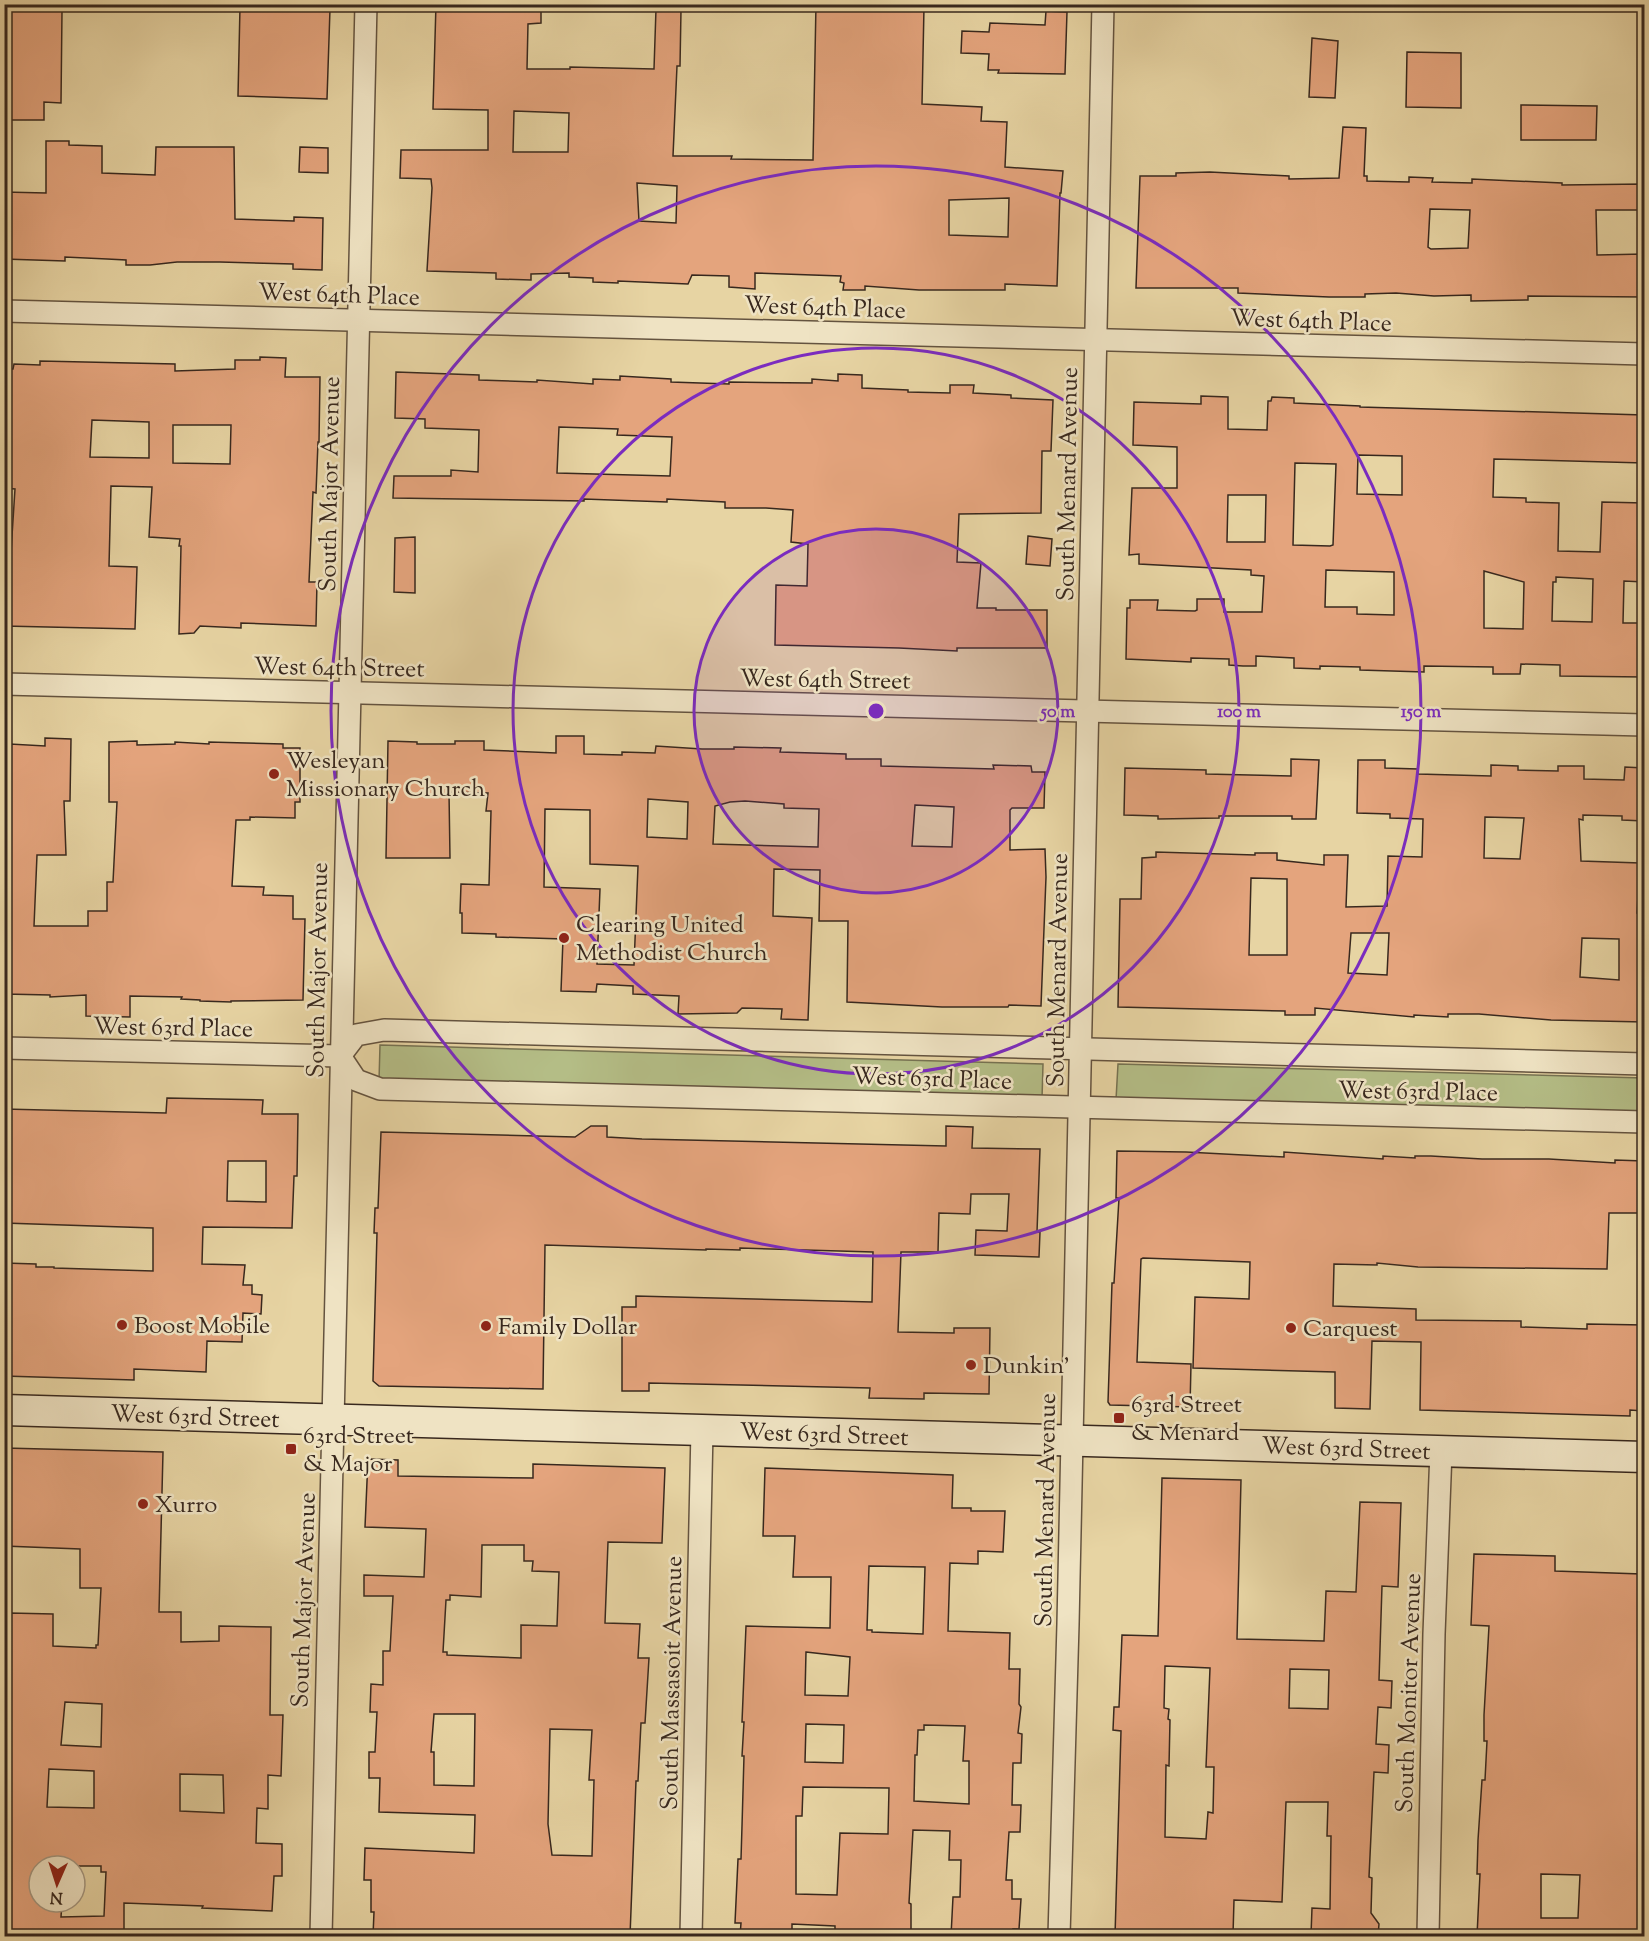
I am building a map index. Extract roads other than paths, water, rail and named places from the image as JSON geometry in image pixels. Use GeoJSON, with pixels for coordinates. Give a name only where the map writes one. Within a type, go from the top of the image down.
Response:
{"type":"FeatureCollection","features":[{"type":"Feature","properties":{"kind":"main road","name":"West 63rd Street"},"geometry":{"type":"LineString","coordinates":[[4,1410],[1644,1456]]}},
{"type":"Feature","properties":{"kind":"street","name":"South Major Avenue"},"geometry":{"type":"LineString","coordinates":[[321,1936],[366,4]]}},
{"type":"Feature","properties":{"kind":"street","name":"South Menard Avenue"},"geometry":{"type":"LineString","coordinates":[[1059,1936],[1068,1624],[1103,4]]}},
{"type":"Feature","properties":{"kind":"street","name":"West 64th Place"},"geometry":{"type":"LineString","coordinates":[[4,310],[1644,354]]}},
{"type":"Feature","properties":{"kind":"street","name":"West 64th Street"},"geometry":{"type":"LineString","coordinates":[[4,684],[1644,725]]}},
{"type":"Feature","properties":{"kind":"street","name":"West 63rd Place"},"geometry":{"type":"LineString","coordinates":[[340,1056],[356,1035],[384,1030],[1644,1064]]}},
{"type":"Feature","properties":{"kind":"street","name":"West 63rd Place"},"geometry":{"type":"LineString","coordinates":[[4,1048],[340,1056]]}},
{"type":"Feature","properties":{"kind":"street","name":"West 63rd Place"},"geometry":{"type":"LineString","coordinates":[[340,1056],[356,1080],[380,1089],[1644,1122]]}},
{"type":"Feature","properties":{"kind":"street","name":"South Massasoit Avenue"},"geometry":{"type":"LineString","coordinates":[[691,1936],[702,1430]]}},
{"type":"Feature","properties":{"kind":"street","name":"South Monitor Avenue"},"geometry":{"type":"LineString","coordinates":[[1428,1936],[1434,1634],[1442,1451]]}},
{"type":"Feature","properties":{"kind":"place","name":"Wesleyan Missionary Church"},"geometry":{"type":"Point","coordinates":[274,774]}},
{"type":"Feature","properties":{"kind":"place","name":"Clearing United Methodist Church"},"geometry":{"type":"Point","coordinates":[564,938]}},
{"type":"Feature","properties":{"kind":"place","name":"Boost Mobile"},"geometry":{"type":"Point","coordinates":[122,1325]}},
{"type":"Feature","properties":{"kind":"place","name":"Family Dollar"},"geometry":{"type":"Point","coordinates":[486,1326]}},
{"type":"Feature","properties":{"kind":"place","name":"Carquest"},"geometry":{"type":"Point","coordinates":[1291,1328]}},
{"type":"Feature","properties":{"kind":"place","name":"Dunkin'"},"geometry":{"type":"Point","coordinates":[971,1365]}},
{"type":"Feature","properties":{"kind":"place","name":"63rd Street & Menard"},"geometry":{"type":"Point","coordinates":[1119,1418]}},
{"type":"Feature","properties":{"kind":"place","name":"63rd Street & Major"},"geometry":{"type":"Point","coordinates":[291,1449]}},
{"type":"Feature","properties":{"kind":"place","name":"Xurro"},"geometry":{"type":"Point","coordinates":[143,1504]}}]}
